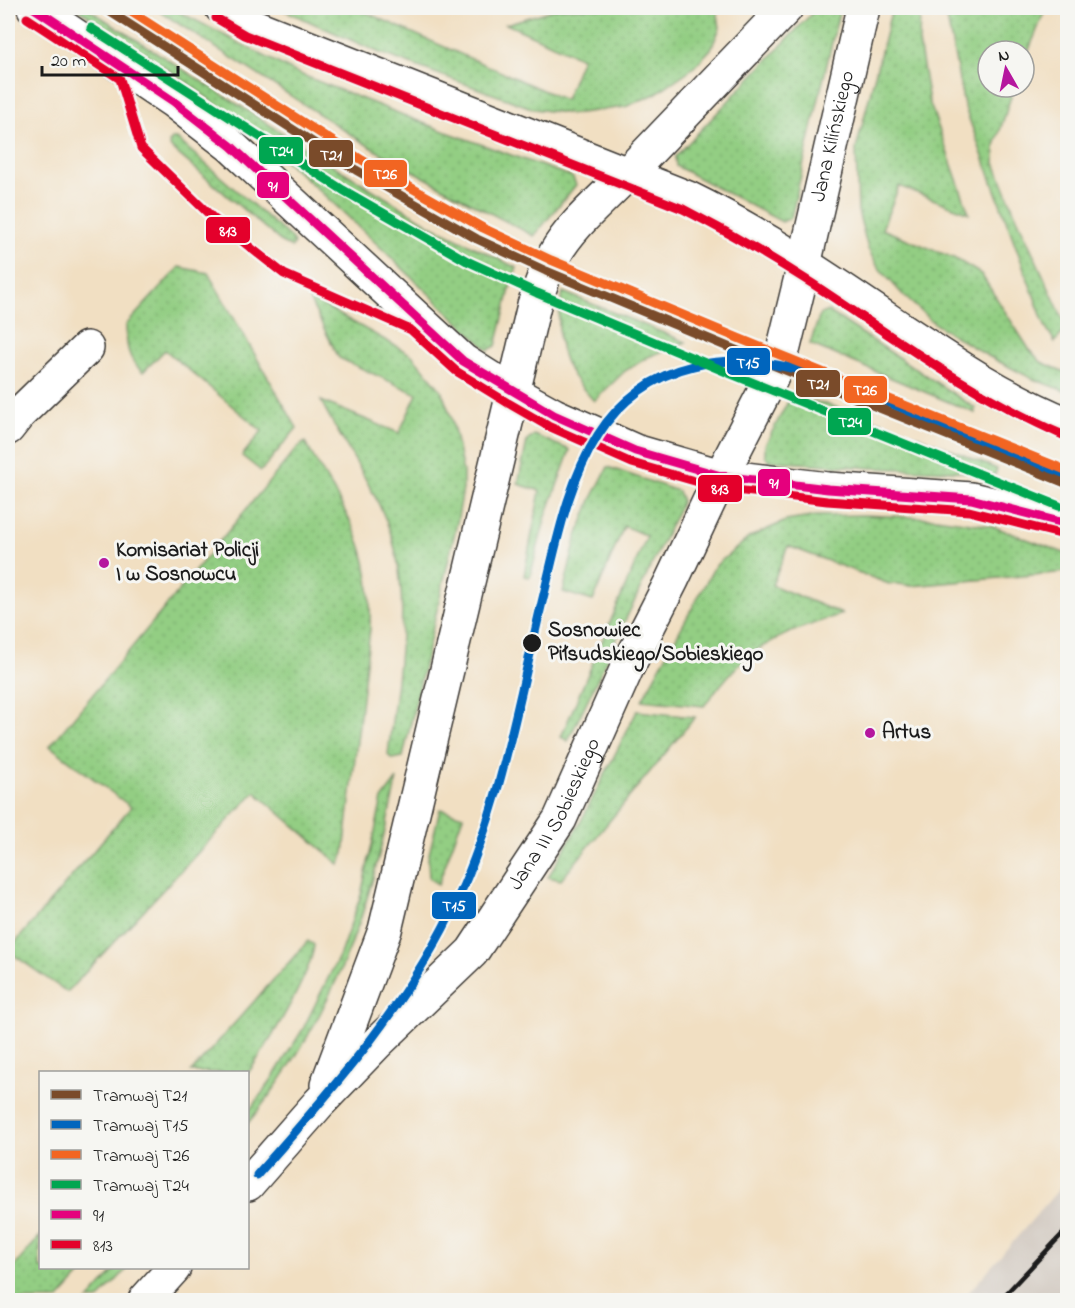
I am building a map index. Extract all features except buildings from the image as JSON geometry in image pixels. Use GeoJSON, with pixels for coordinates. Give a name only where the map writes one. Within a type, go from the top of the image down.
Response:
{"type":"FeatureCollection","features":[{"type":"Feature","properties":{"kind":"main road"},"geometry":{"type":"LineString","coordinates":[[34,8],[165,95],[231,146],[463,361],[554,415],[635,451],[721,476],[828,489],[971,499],[1068,524]]}},
{"type":"Feature","properties":{"kind":"main road"},"geometry":{"type":"LineString","coordinates":[[222,8],[249,24],[688,198],[727,217],[971,375],[1030,409],[1068,424]]}},
{"type":"Feature","properties":{"kind":"main road"},"geometry":{"type":"LineString","coordinates":[[626,175],[786,8]]}},
{"type":"Feature","properties":{"kind":"main road","name":"Jana Kilińskiego"},"geometry":{"type":"LineString","coordinates":[[721,476],[777,366],[794,313],[863,8]]}},
{"type":"Feature","properties":{"kind":"main road","name":"Jana III Sobieskiego"},"geometry":{"type":"LineString","coordinates":[[319,1103],[335,1068],[385,930],[534,305],[546,271],[556,252],[575,228],[626,175]]}},
{"type":"Feature","properties":{"kind":"main road"},"geometry":{"type":"LineString","coordinates":[[8,428],[19,414],[87,348]]}},
{"type":"Feature","properties":{"kind":"main road","name":"Jana III Sobieskiego"},"geometry":{"type":"LineString","coordinates":[[249,1183],[319,1103],[377,1043],[472,952],[560,819],[627,668],[721,476]]}},
{"type":"Feature","properties":{"kind":"main road"},"geometry":{"type":"LineString","coordinates":[[145,1300],[173,1269]]}},
{"type":"Feature","properties":{"kind":"shaded area"},"geometry":{"type":"Polygon","coordinates":[[[1067,1180],[1067,1300],[962,1300],[1067,1180]]]}},
{"type":"Feature","properties":{"kind":"green space"},"geometry":{"type":"Polygon","coordinates":[[[76,8],[87,8],[432,226],[517,268],[496,346],[488,350],[333,203],[236,120],[158,62],[76,8]]]}},
{"type":"Feature","properties":{"kind":"green space"},"geometry":{"type":"Polygon","coordinates":[[[154,8],[172,8],[297,73],[441,130],[570,176],[576,185],[534,236],[375,150],[154,8]]]}},
{"type":"Feature","properties":{"kind":"green space"},"geometry":{"type":"Polygon","coordinates":[[[279,8],[356,8],[565,100],[582,58],[506,24],[559,8],[717,8],[720,28],[711,49],[693,68],[655,94],[625,107],[572,114],[534,109],[380,53],[279,8]]]}},
{"type":"Feature","properties":{"kind":"green space"},"geometry":{"type":"Polygon","coordinates":[[[817,8],[840,8],[791,218],[782,222],[676,166],[675,157],[817,8]]]}},
{"type":"Feature","properties":{"kind":"green space"},"geometry":{"type":"Polygon","coordinates":[[[892,8],[920,8],[919,43],[929,101],[969,213],[899,186],[882,229],[956,259],[981,274],[1029,349],[1041,362],[1067,373],[1067,392],[1033,379],[986,355],[935,324],[904,296],[878,267],[868,249],[858,211],[856,149],[892,8]]]}},
{"type":"Feature","properties":{"kind":"green space"},"geometry":{"type":"Polygon","coordinates":[[[947,8],[1046,8],[1033,39],[976,39],[976,99],[1010,99],[995,146],[995,163],[1067,328],[1055,342],[1045,326],[964,105],[946,13],[947,8]]]}},
{"type":"Feature","properties":{"kind":"green space"},"geometry":{"type":"Polygon","coordinates":[[[172,139],[177,139],[291,238],[294,243],[292,247],[285,245],[170,147],[169,143],[172,139]]]}},
{"type":"Feature","properties":{"kind":"green space"},"geometry":{"type":"Polygon","coordinates":[[[179,267],[208,273],[297,428],[261,471],[242,456],[262,431],[165,350],[143,372],[131,357],[127,345],[126,325],[179,267]]]}},
{"type":"Feature","properties":{"kind":"green space"},"geometry":{"type":"Polygon","coordinates":[[[563,292],[686,342],[648,357],[625,371],[594,401],[572,375],[562,352],[559,322],[563,292]]]}},
{"type":"Feature","properties":{"kind":"green space"},"geometry":{"type":"Polygon","coordinates":[[[308,297],[412,355],[441,390],[452,419],[463,472],[463,489],[457,523],[403,757],[392,759],[388,755],[399,666],[402,605],[400,575],[394,546],[378,503],[321,401],[399,433],[417,394],[339,358],[308,297]]]}},
{"type":"Feature","properties":{"kind":"green space"},"geometry":{"type":"Polygon","coordinates":[[[828,311],[975,408],[975,413],[810,344],[820,314],[828,311]]]}},
{"type":"Feature","properties":{"kind":"green space"},"geometry":{"type":"Polygon","coordinates":[[[791,396],[844,409],[896,427],[997,469],[995,475],[770,461],[765,456],[765,445],[791,396]]]}},
{"type":"Feature","properties":{"kind":"green space"},"geometry":{"type":"Polygon","coordinates":[[[534,435],[570,450],[546,516],[530,577],[524,576],[540,491],[518,484],[527,441],[534,435]]]}},
{"type":"Feature","properties":{"kind":"green space"},"geometry":{"type":"Polygon","coordinates":[[[305,442],[357,537],[365,560],[369,589],[370,629],[344,853],[339,864],[255,792],[67,992],[8,951],[131,807],[50,746],[297,448],[305,442]]]}},
{"type":"Feature","properties":{"kind":"green space"},"geometry":{"type":"Polygon","coordinates":[[[608,467],[678,491],[682,501],[568,741],[561,737],[647,536],[624,526],[593,601],[563,592],[576,539],[591,500],[608,467]]]}},
{"type":"Feature","properties":{"kind":"green space"},"geometry":{"type":"Polygon","coordinates":[[[817,516],[936,518],[992,526],[1067,554],[1067,572],[911,586],[889,584],[788,546],[772,585],[842,614],[790,632],[766,644],[733,671],[704,706],[642,700],[715,566],[750,537],[786,521],[817,516]]]}},
{"type":"Feature","properties":{"kind":"green space"},"geometry":{"type":"Polygon","coordinates":[[[637,711],[695,717],[561,880],[548,877],[580,823],[637,711]]]}},
{"type":"Feature","properties":{"kind":"green space"},"geometry":{"type":"Polygon","coordinates":[[[397,779],[371,885],[350,949],[322,1011],[287,1069],[249,1122],[249,1111],[303,1029],[340,954],[361,895],[382,799],[397,779]]]}},
{"type":"Feature","properties":{"kind":"green space"},"geometry":{"type":"Polygon","coordinates":[[[440,809],[463,816],[438,885],[429,878],[428,858],[440,809]]]}},
{"type":"Feature","properties":{"kind":"green space"},"geometry":{"type":"Polygon","coordinates":[[[308,941],[314,945],[297,991],[249,1072],[192,1071],[308,941]]]}},
{"type":"Feature","properties":{"kind":"green space"},"geometry":{"type":"Polygon","coordinates":[[[39,1237],[39,1269],[86,1269],[58,1300],[15,1300],[8,1294],[8,1274],[39,1237]]]}},
{"type":"Feature","properties":{"kind":"green space"},"geometry":{"type":"Polygon","coordinates":[[[116,1269],[127,1269],[98,1300],[88,1300],[116,1269]]]}},
{"type":"Feature","properties":{"kind":"railway"},"geometry":{"type":"LineString","coordinates":[[1000,1300],[1068,1228]]}},
{"type":"Feature","properties":{"kind":"tram line","name":"T21"},"geometry":{"type":"LineString","coordinates":[[104,8],[356,170],[477,239],[546,271],[733,349],[1068,484]]}},
{"type":"Feature","properties":{"kind":"tram line","name":"T26"},"geometry":{"type":"LineString","coordinates":[[125,8],[362,160],[483,228],[551,260],[738,338],[1068,471]]}},
{"type":"Feature","properties":{"kind":"tram line","name":"T24"},"geometry":{"type":"LineString","coordinates":[[91,28],[343,190],[467,261],[537,293],[724,371],[1059,506]]}},
{"type":"Feature","properties":{"kind":"tram line","name":"T15"},"geometry":{"type":"LineString","coordinates":[[257,1175],[341,1078],[393,1010],[417,974],[458,898],[473,862],[498,787],[554,553],[571,492],[598,435],[616,411],[627,401],[651,383],[693,366],[723,362],[753,362],[783,366],[842,383],[1063,473]]}},
{"type":"Feature","properties":{"kind":"transit line","name":"91"},"geometry":{"type":"LineString","coordinates":[[34,8],[173,101],[231,146],[463,361],[554,415],[635,451],[721,476],[828,489],[971,499],[1068,524]]}},
{"type":"Feature","properties":{"kind":"transit line","name":"813"},"geometry":{"type":"LineString","coordinates":[[27,18],[120,79],[141,148],[213,218],[284,274],[411,330],[456,371],[548,426],[632,463],[719,488],[827,501],[969,511],[1064,535]]}},
{"type":"Feature","properties":{"kind":"transit line","name":"813"},"geometry":{"type":"LineString","coordinates":[[216,18],[245,35],[683,209],[765,254],[966,384],[1030,420],[1063,435]]}},
{"type":"Feature","properties":{"kind":"place","name":"Komisariat Policji I w Sosnowcu"},"geometry":{"type":"Point","coordinates":[104,563]}},
{"type":"Feature","properties":{"kind":"place","name":"Sosnowiec Piłsudskiego/Sobieskiego"},"geometry":{"type":"Point","coordinates":[532,643]}},
{"type":"Feature","properties":{"kind":"place","name":"Artus"},"geometry":{"type":"Point","coordinates":[870,733]}}]}
